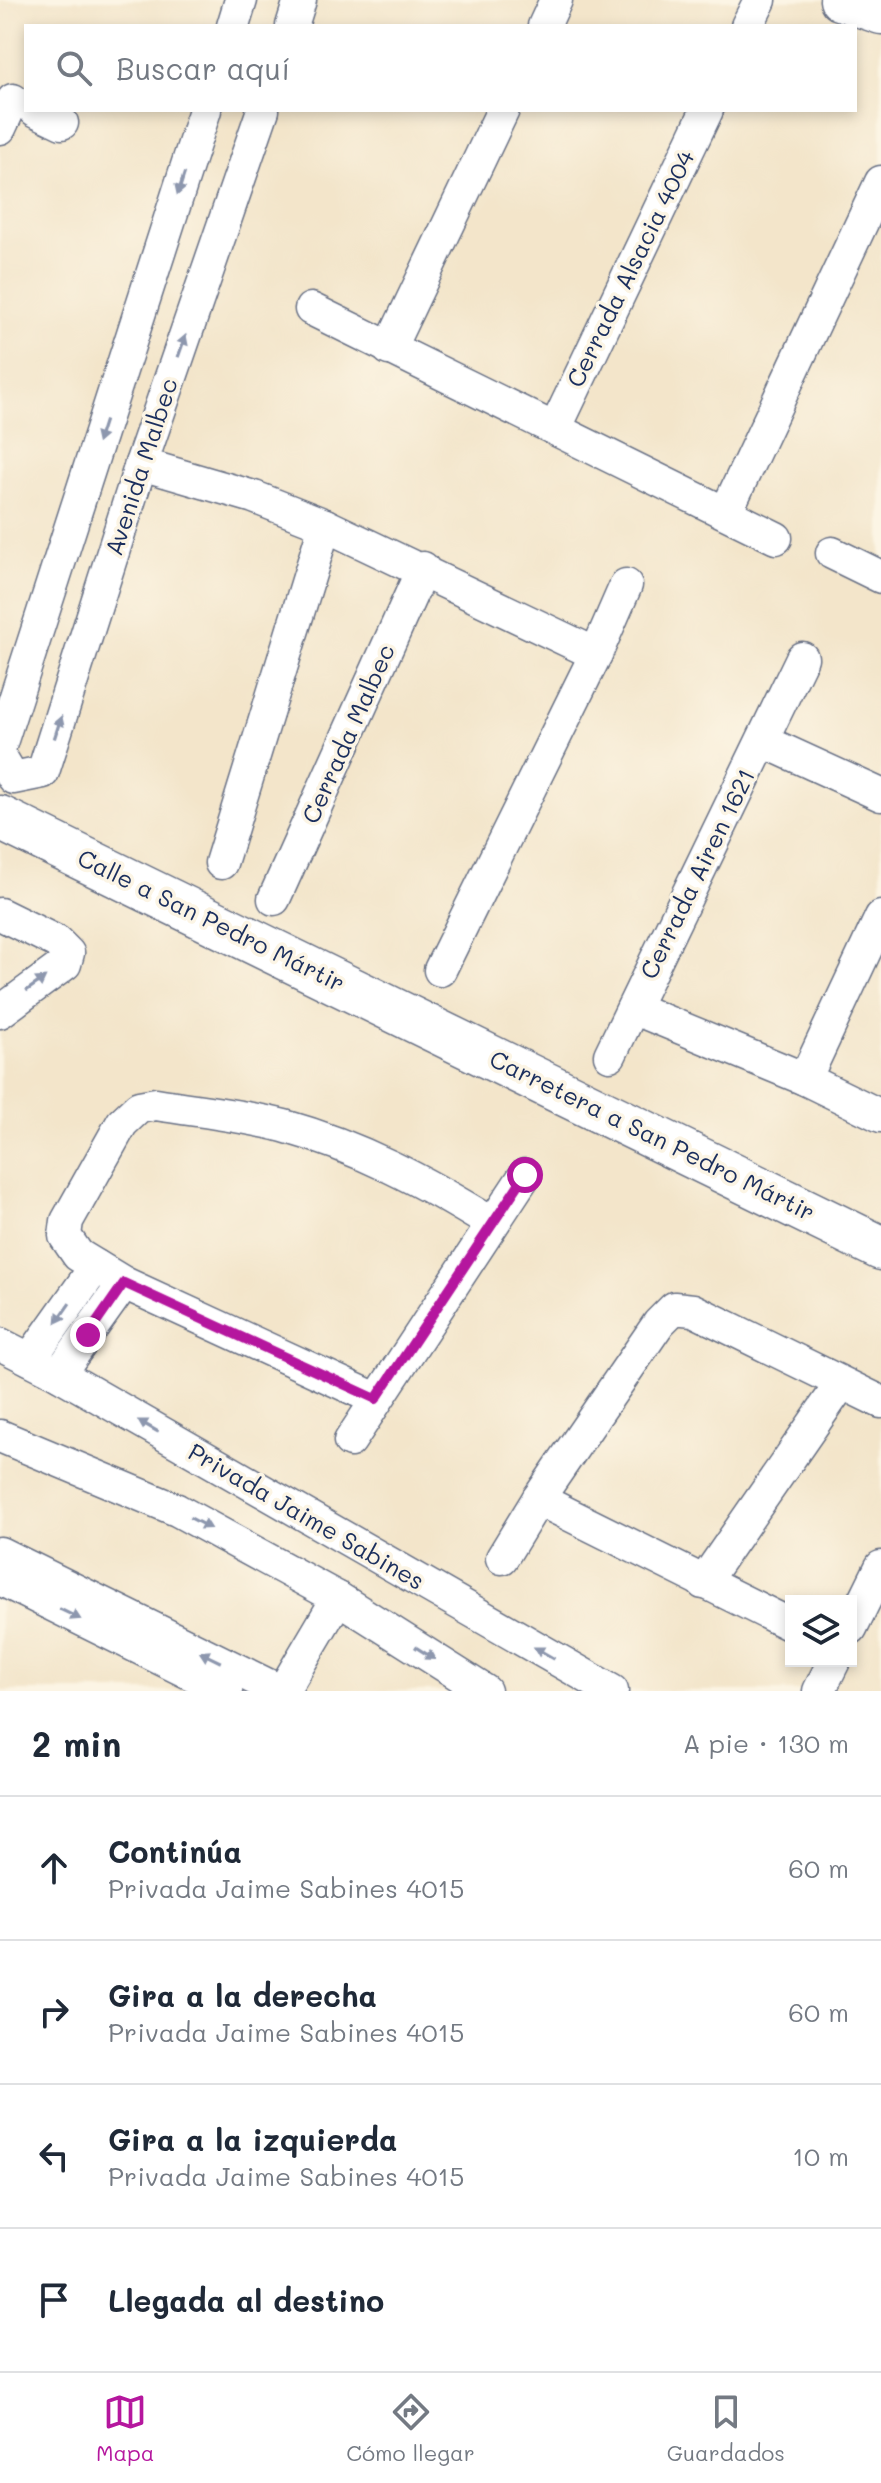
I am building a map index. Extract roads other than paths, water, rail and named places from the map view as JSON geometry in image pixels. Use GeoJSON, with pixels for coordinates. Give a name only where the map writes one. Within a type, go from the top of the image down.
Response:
{"type":"FeatureCollection","features":[{"type":"Feature","properties":{"kind":"main road","name":"Calle a San Pedro Mártir"},"geometry":{"type":"LineString","coordinates":[[0,818],[423,1024]]}},
{"type":"Feature","properties":{"kind":"main road","name":"Carretera a San Pedro Mártir"},"geometry":{"type":"LineString","coordinates":[[423,1024],[881,1248]]}},
{"type":"Feature","properties":{"kind":"street"},"geometry":{"type":"LineString","coordinates":[[234,24],[241,0]]}},
{"type":"Feature","properties":{"kind":"street"},"geometry":{"type":"LineString","coordinates":[[293,24],[300,0]]}},
{"type":"Feature","properties":{"kind":"street"},"geometry":{"type":"LineString","coordinates":[[545,24],[556,0]]}},
{"type":"Feature","properties":{"kind":"street"},"geometry":{"type":"LineString","coordinates":[[748,24],[760,0]]}},
{"type":"Feature","properties":{"kind":"street"},"geometry":{"type":"LineString","coordinates":[[840,0],[881,14]]}},
{"type":"Feature","properties":{"kind":"street","name":"Avenida Malbec"},"geometry":{"type":"LineString","coordinates":[[0,746],[204,112]]}},
{"type":"Feature","properties":{"kind":"street","name":"Avenida Malbec"},"geometry":{"type":"LineString","coordinates":[[0,756],[13,778],[43,772],[141,464],[262,112]]}},
{"type":"Feature","properties":{"kind":"street"},"geometry":{"type":"LineString","coordinates":[[389,349],[502,112]]}},
{"type":"Feature","properties":{"kind":"street","name":"Cerrada Alsacia 4004"},"geometry":{"type":"LineString","coordinates":[[555,429],[706,112]]}},
{"type":"Feature","properties":{"kind":"street"},"geometry":{"type":"LineString","coordinates":[[726,512],[881,182]]}},
{"type":"Feature","properties":{"kind":"street"},"geometry":{"type":"LineString","coordinates":[[311,309],[776,538]]}},
{"type":"Feature","properties":{"kind":"street"},"geometry":{"type":"LineString","coordinates":[[141,464],[254,497],[325,525],[423,568],[596,654]]}},
{"type":"Feature","properties":{"kind":"street"},"geometry":{"type":"LineString","coordinates":[[221,863],[325,525]]}},
{"type":"Feature","properties":{"kind":"street"},"geometry":{"type":"LineString","coordinates":[[832,553],[881,577]]}},
{"type":"Feature","properties":{"kind":"street","name":"Cerrada Malbec"},"geometry":{"type":"LineString","coordinates":[[274,899],[423,568]]}},
{"type":"Feature","properties":{"kind":"street"},"geometry":{"type":"LineString","coordinates":[[440,970],[596,654],[626,585]]}},
{"type":"Feature","properties":{"kind":"street","name":"Cerrada Airen 1621"},"geometry":{"type":"LineString","coordinates":[[610,1055],[802,658]]}},
{"type":"Feature","properties":{"kind":"street","name":"Cerrada Airen 1621"},"geometry":{"type":"LineString","coordinates":[[763,741],[881,795]]}},
{"type":"Feature","properties":{"kind":"street"},"geometry":{"type":"LineString","coordinates":[[0,914],[57,942],[68,953],[65,964],[0,1012]]}},
{"type":"Feature","properties":{"kind":"street"},"geometry":{"type":"LineString","coordinates":[[805,1079],[881,917]]}},
{"type":"Feature","properties":{"kind":"street","name":"Cerrada Airen 1621"},"geometry":{"type":"LineString","coordinates":[[633,1008],[805,1079],[881,1116]]}},
{"type":"Feature","properties":{"kind":"street"},"geometry":{"type":"LineString","coordinates":[[376,1399],[124,1283],[78,1255],[65,1236],[67,1221],[122,1123],[139,1107],[148,1104],[283,1126],[379,1160],[427,1183],[491,1223]]}},
{"type":"Feature","properties":{"kind":"street"},"geometry":{"type":"LineString","coordinates":[[350,1441],[525,1175]]}},
{"type":"Feature","properties":{"kind":"street"},"geometry":{"type":"LineString","coordinates":[[30,1359],[96,1266]]}},
{"type":"Feature","properties":{"kind":"street"},"geometry":{"type":"LineString","coordinates":[[59,1374],[124,1283]]}},
{"type":"Feature","properties":{"kind":"street"},"geometry":{"type":"LineString","coordinates":[[502,1558],[538,1499],[659,1323],[674,1308],[693,1310],[881,1402]]}},
{"type":"Feature","properties":{"kind":"street","name":"Privada Jaime Sabines"},"geometry":{"type":"LineString","coordinates":[[0,1344],[59,1374],[612,1691]]}},
{"type":"Feature","properties":{"kind":"street"},"geometry":{"type":"LineString","coordinates":[[703,1583],[841,1384]]}},
{"type":"Feature","properties":{"kind":"street"},"geometry":{"type":"LineString","coordinates":[[0,1436],[155,1500],[338,1598],[485,1691]]}},
{"type":"Feature","properties":{"kind":"street"},"geometry":{"type":"LineString","coordinates":[[538,1499],[785,1622]]}},
{"type":"Feature","properties":{"kind":"street"},"geometry":{"type":"LineString","coordinates":[[0,1553],[282,1691],[338,1598]]}},
{"type":"Feature","properties":{"kind":"street"},"geometry":{"type":"LineString","coordinates":[[857,1616],[881,1567]]}},
{"type":"Feature","properties":{"kind":"street"},"geometry":{"type":"LineString","coordinates":[[0,1579],[226,1691]]}},
{"type":"Feature","properties":{"kind":"street"},"geometry":{"type":"LineString","coordinates":[[819,1691],[831,1667]]}}]}
